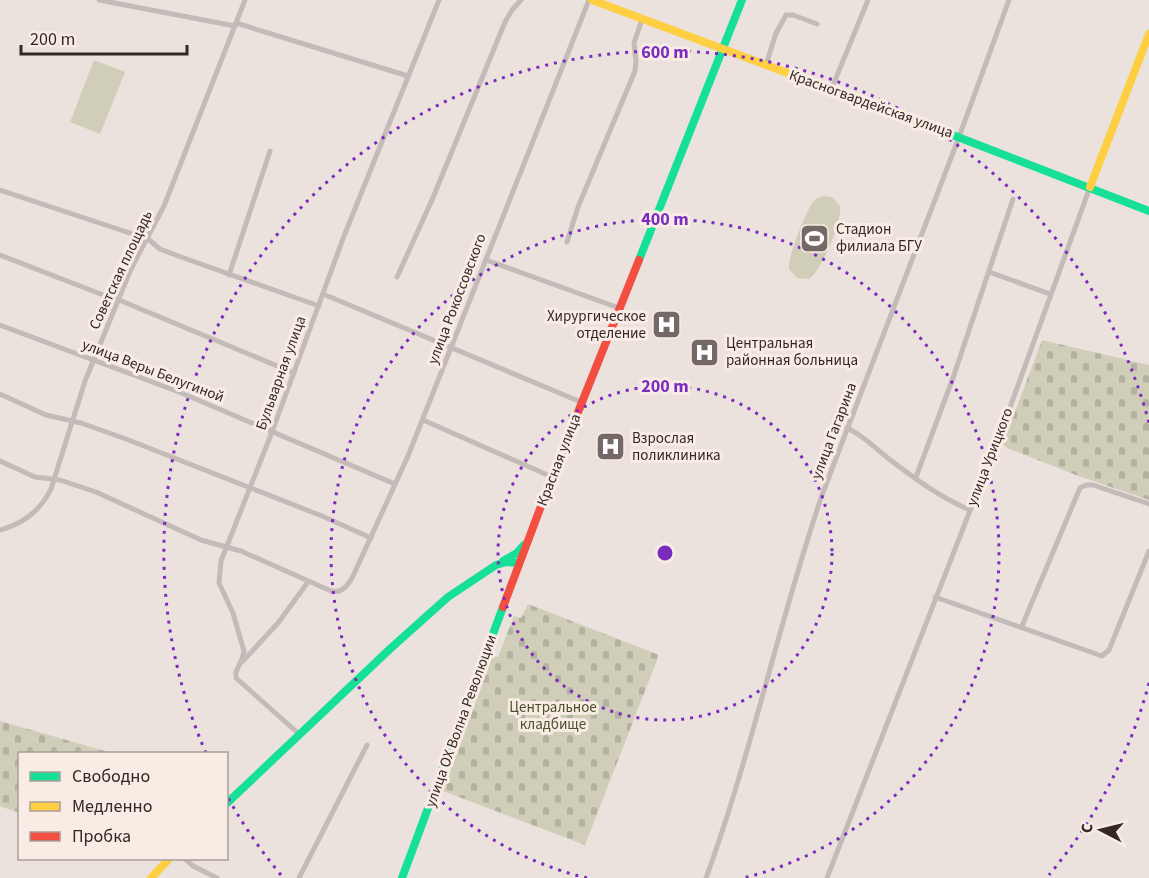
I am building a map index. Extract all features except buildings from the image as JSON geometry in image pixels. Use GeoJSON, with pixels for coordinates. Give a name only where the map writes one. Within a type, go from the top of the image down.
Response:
{"type":"FeatureCollection","features":[{"type":"Feature","properties":{"kind":"main road","name":"Красногвардейская улица"},"geometry":{"type":"LineString","coordinates":[[590,0],[959,137],[1149,211]]}},
{"type":"Feature","properties":{"kind":"main road","name":"Красная улица"},"geometry":{"type":"LineString","coordinates":[[519,563],[742,0]]}},
{"type":"Feature","properties":{"kind":"main road","name":"улица Урицкого"},"geometry":{"type":"LineString","coordinates":[[1090,187],[1149,34]]}},
{"type":"Feature","properties":{"kind":"main road"},"geometry":{"type":"LineString","coordinates":[[228,802],[439,605],[517,553],[527,542]]}},
{"type":"Feature","properties":{"kind":"main road"},"geometry":{"type":"LineString","coordinates":[[496,565],[506,562],[519,563]]}},
{"type":"Feature","properties":{"kind":"main road","name":"улица ОХ Волна Революции"},"geometry":{"type":"LineString","coordinates":[[402,878],[519,563]]}},
{"type":"Feature","properties":{"kind":"main road"},"geometry":{"type":"LineString","coordinates":[[151,878],[168,860]]}},
{"type":"Feature","properties":{"kind":"street"},"geometry":{"type":"LineString","coordinates":[[99,0],[236,25],[408,76]]}},
{"type":"Feature","properties":{"kind":"street","name":"Советская площадь"},"geometry":{"type":"LineString","coordinates":[[0,530],[34,513],[46,499],[94,359],[131,269],[164,206],[245,0]]}},
{"type":"Feature","properties":{"kind":"street","name":"Бульварная улица"},"geometry":{"type":"LineString","coordinates":[[299,735],[238,681],[236,672],[244,651],[233,613],[219,583],[221,561],[272,432],[344,236],[439,0]]}},
{"type":"Feature","properties":{"kind":"street"},"geometry":{"type":"LineString","coordinates":[[397,277],[432,200],[505,21],[521,0]]}},
{"type":"Feature","properties":{"kind":"street","name":"улица Рокоссовского"},"geometry":{"type":"LineString","coordinates":[[308,582],[331,591],[339,591],[347,585],[371,538],[423,420],[590,0]]}},
{"type":"Feature","properties":{"kind":"street"},"geometry":{"type":"LineString","coordinates":[[831,90],[868,0]]}},
{"type":"Feature","properties":{"kind":"street","name":"улица Гагарина"},"geometry":{"type":"LineString","coordinates":[[706,878],[731,806],[806,544],[1009,0]]}},
{"type":"Feature","properties":{"kind":"street"},"geometry":{"type":"LineString","coordinates":[[766,65],[778,30],[786,15],[793,15],[817,24]]}},
{"type":"Feature","properties":{"kind":"street"},"geometry":{"type":"LineString","coordinates":[[567,242],[578,207],[635,71],[634,43],[642,19]]}},
{"type":"Feature","properties":{"kind":"street"},"geometry":{"type":"LineString","coordinates":[[229,275],[270,151]]}},
{"type":"Feature","properties":{"kind":"street","name":"улица Урицкого"},"geometry":{"type":"LineString","coordinates":[[827,878],[1008,413],[1090,187]]}},
{"type":"Feature","properties":{"kind":"street"},"geometry":{"type":"LineString","coordinates":[[0,190],[148,239],[160,249],[319,306]]}},
{"type":"Feature","properties":{"kind":"street"},"geometry":{"type":"LineString","coordinates":[[916,477],[953,378],[1013,199]]}},
{"type":"Feature","properties":{"kind":"street"},"geometry":{"type":"LineString","coordinates":[[0,255],[119,300],[294,373]]}},
{"type":"Feature","properties":{"kind":"street"},"geometry":{"type":"LineString","coordinates":[[486,260],[620,308]]}},
{"type":"Feature","properties":{"kind":"street"},"geometry":{"type":"LineString","coordinates":[[989,272],[1050,294]]}},
{"type":"Feature","properties":{"kind":"street"},"geometry":{"type":"LineString","coordinates":[[323,294],[581,402]]}},
{"type":"Feature","properties":{"kind":"street","name":"улица Веры Белугиной"},"geometry":{"type":"LineString","coordinates":[[0,325],[179,392],[396,484]]}},
{"type":"Feature","properties":{"kind":"street"},"geometry":{"type":"LineString","coordinates":[[0,393],[46,415],[105,431],[371,538]]}},
{"type":"Feature","properties":{"kind":"street"},"geometry":{"type":"LineString","coordinates":[[423,420],[552,477]]}},
{"type":"Feature","properties":{"kind":"street"},"geometry":{"type":"LineString","coordinates":[[847,429],[858,434],[954,503],[970,510]]}},
{"type":"Feature","properties":{"kind":"street"},"geometry":{"type":"LineString","coordinates":[[0,461],[38,478],[54,479],[96,492],[201,540],[227,546],[308,582],[285,615],[240,664]]}},
{"type":"Feature","properties":{"kind":"street"},"geometry":{"type":"LineString","coordinates":[[1022,626],[1080,488],[1093,485],[1149,504]]}},
{"type":"Feature","properties":{"kind":"street"},"geometry":{"type":"LineString","coordinates":[[935,597],[1104,656],[1109,650],[1149,551]]}},
{"type":"Feature","properties":{"kind":"street"},"geometry":{"type":"LineString","coordinates":[[299,878],[367,746]]}},
{"type":"Feature","properties":{"kind":"street"},"geometry":{"type":"LineString","coordinates":[[186,860],[217,878]]}},
{"type":"Feature","properties":{"kind":"green space"},"geometry":{"type":"Polygon","coordinates":[[[94,60],[125,72],[100,134],[70,122],[94,60]]]}},
{"type":"Feature","properties":{"kind":"green space","name":"Стадион филиала БГУ"},"geometry":{"type":"Polygon","coordinates":[[[825,196],[832,197],[840,206],[835,233],[814,274],[809,279],[797,278],[789,269],[794,246],[813,202],[825,196]]]}},
{"type":"Feature","properties":{"kind":"green space"},"geometry":{"type":"Polygon","coordinates":[[[1042,340],[1149,365],[1149,500],[1081,477],[1007,448],[1003,444],[1042,340]]]}},
{"type":"Feature","properties":{"kind":"green space","name":"Центральное кладбище"},"geometry":{"type":"Polygon","coordinates":[[[528,604],[659,655],[585,845],[443,791],[493,655],[498,657],[514,616],[521,618],[528,604]]]}},
{"type":"Feature","properties":{"kind":"green space"},"geometry":{"type":"Polygon","coordinates":[[[0,721],[108,752],[18,752],[18,813],[0,806],[0,721]]]}},
{"type":"Feature","properties":{"kind":"traffic: fast"},"geometry":{"type":"LineString","coordinates":[[639,260],[742,0]]}},
{"type":"Feature","properties":{"kind":"traffic: fast"},"geometry":{"type":"LineString","coordinates":[[932,127],[1149,211]]}},
{"type":"Feature","properties":{"kind":"traffic: fast"},"geometry":{"type":"LineString","coordinates":[[503,561],[517,553],[524,545]]}},
{"type":"Feature","properties":{"kind":"traffic: fast"},"geometry":{"type":"LineString","coordinates":[[228,802],[448,597],[496,565],[506,562],[519,563]]}},
{"type":"Feature","properties":{"kind":"traffic: fast"},"geometry":{"type":"LineString","coordinates":[[402,878],[503,607]]}},
{"type":"Feature","properties":{"kind":"traffic: slow"},"geometry":{"type":"LineString","coordinates":[[592,0],[932,127]]}},
{"type":"Feature","properties":{"kind":"traffic: slow"},"geometry":{"type":"LineString","coordinates":[[1090,187],[1149,34]]}},
{"type":"Feature","properties":{"kind":"traffic: slow"},"geometry":{"type":"LineString","coordinates":[[151,878],[168,860]]}},
{"type":"Feature","properties":{"kind":"traffic: jam"},"geometry":{"type":"LineString","coordinates":[[503,607],[552,477],[639,260]]}},
{"type":"Feature","properties":{"kind":"place","name":"Стадион филиала БГУ"},"geometry":{"type":"Point","coordinates":[815,238]}},
{"type":"Feature","properties":{"kind":"place","name":"Хирургическое отделение"},"geometry":{"type":"Point","coordinates":[667,325]}},
{"type":"Feature","properties":{"kind":"place","name":"Центральная районная больница"},"geometry":{"type":"Point","coordinates":[705,352]}},
{"type":"Feature","properties":{"kind":"place","name":"Взрослая поликлиника"},"geometry":{"type":"Point","coordinates":[611,447]}}]}
